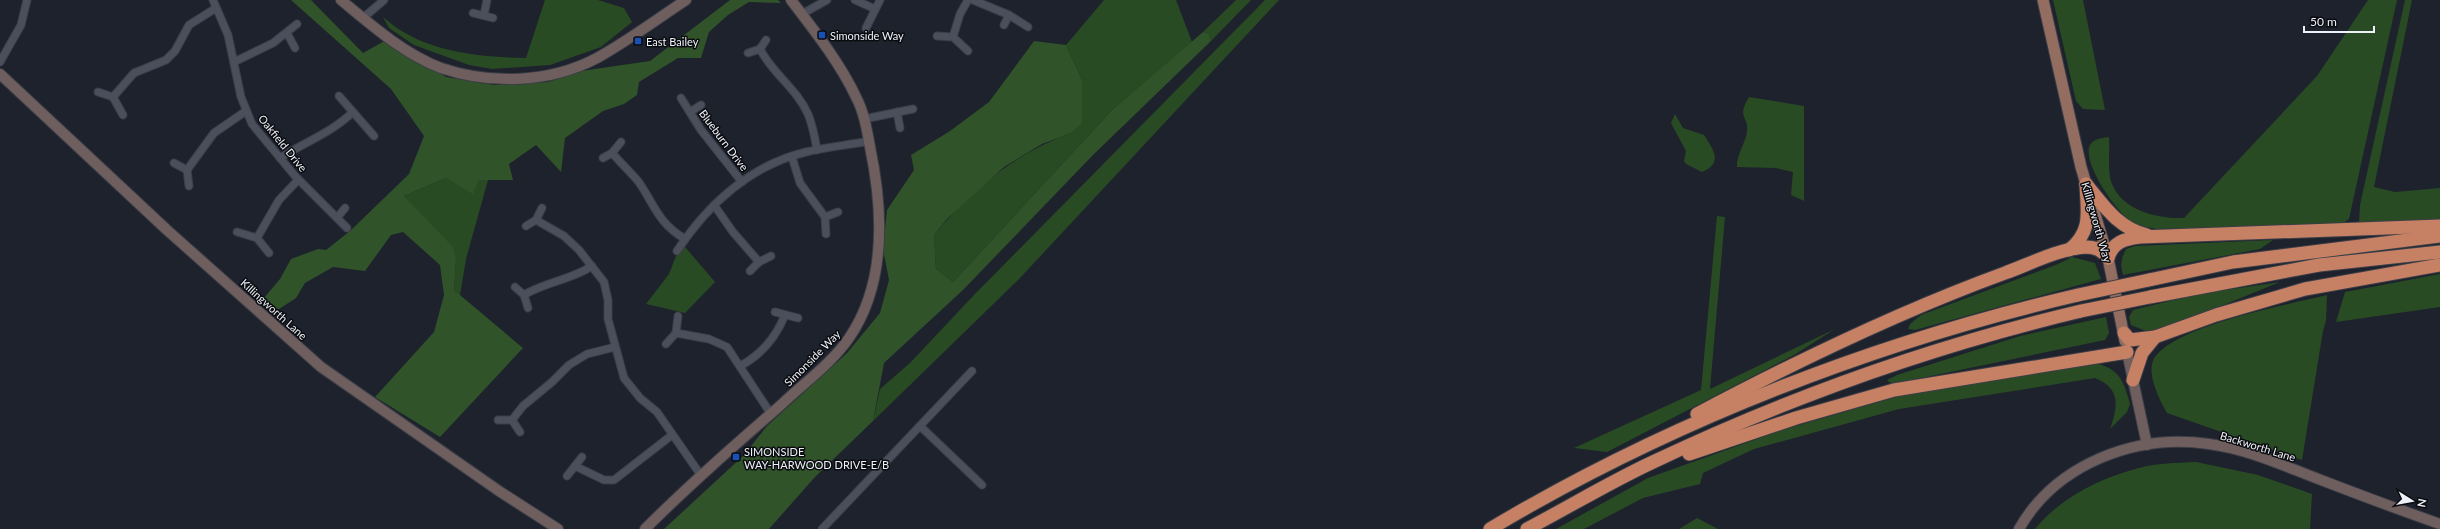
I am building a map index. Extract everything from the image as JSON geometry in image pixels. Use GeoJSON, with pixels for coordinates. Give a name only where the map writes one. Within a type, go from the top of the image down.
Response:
{"type":"FeatureCollection","features":[{"type":"Feature","properties":{"kind":"highway"},"geometry":{"type":"LineString","coordinates":[[2086,184],[2110,214],[2121,224],[2136,232],[2150,236]]}},
{"type":"Feature","properties":{"kind":"highway"},"geometry":{"type":"LineString","coordinates":[[2067,251],[2082,238],[2086,229],[2088,219],[2086,184]]}},
{"type":"Feature","properties":{"kind":"highway"},"geometry":{"type":"LineString","coordinates":[[1490,529],[1646,445],[1683,421],[1786,368],[1905,312],[2067,251],[2084,247],[2098,249],[2108,258],[2111,250],[2120,242],[2150,236],[2440,226]]}},
{"type":"Feature","properties":{"kind":"highway"},"geometry":{"type":"LineString","coordinates":[[1646,445],[1828,370],[1936,333],[2008,312],[2233,262],[2440,236]]}},
{"type":"Feature","properties":{"kind":"highway"},"geometry":{"type":"LineString","coordinates":[[1527,529],[1652,462],[1731,427],[1860,376],[1940,349],[2020,326],[2081,311],[2150,297],[2319,265],[2440,252]]}},
{"type":"Feature","properties":{"kind":"highway"},"geometry":{"type":"LineString","coordinates":[[2124,333],[2130,340],[2155,337],[2216,315],[2305,289],[2440,265]]}},
{"type":"Feature","properties":{"kind":"highway"},"geometry":{"type":"LineString","coordinates":[[2133,380],[2142,353],[2155,337]]}},
{"type":"Feature","properties":{"kind":"highway"},"geometry":{"type":"LineString","coordinates":[[1652,462],[1681,457],[1796,418],[1894,390],[2127,352]]}},
{"type":"Feature","properties":{"kind":"main road"},"geometry":{"type":"LineString","coordinates":[[341,0],[363,18],[411,52],[440,67],[470,75],[498,79],[526,78],[553,74],[596,58],[686,0]]}},
{"type":"Feature","properties":{"kind":"main road","name":"Simonside Way"},"geometry":{"type":"LineString","coordinates":[[646,529],[700,474],[771,414],[823,366],[848,340],[868,303],[877,259],[880,226],[878,193],[864,119],[857,98],[846,78],[791,0]]}},
{"type":"Feature","properties":{"kind":"main road","name":"Killingworth Way"},"geometry":{"type":"LineString","coordinates":[[2043,0],[2086,184],[2108,258],[2147,445]]}},
{"type":"Feature","properties":{"kind":"main road","name":"Killingworth Lane"},"geometry":{"type":"LineString","coordinates":[[0,74],[167,230],[321,367],[510,499],[558,529]]}},
{"type":"Feature","properties":{"kind":"main road","name":"Backworth Lane"},"geometry":{"type":"LineString","coordinates":[[2019,529],[2033,507],[2076,470],[2105,456],[2147,445],[2191,442],[2236,449],[2440,524]]}},
{"type":"Feature","properties":{"kind":"street"},"geometry":{"type":"LineString","coordinates":[[0,62],[21,25],[27,0]]}},
{"type":"Feature","properties":{"kind":"street","name":"Oakfield Drive"},"geometry":{"type":"LineString","coordinates":[[212,0],[228,35],[246,111],[252,124],[298,180],[347,228]]}},
{"type":"Feature","properties":{"kind":"street"},"geometry":{"type":"LineString","coordinates":[[363,18],[384,0]]}},
{"type":"Feature","properties":{"kind":"street"},"geometry":{"type":"LineString","coordinates":[[484,15],[487,0]]}},
{"type":"Feature","properties":{"kind":"street"},"geometry":{"type":"LineString","coordinates":[[802,14],[826,0]]}},
{"type":"Feature","properties":{"kind":"street"},"geometry":{"type":"LineString","coordinates":[[855,0],[875,10]]}},
{"type":"Feature","properties":{"kind":"street"},"geometry":{"type":"LineString","coordinates":[[866,28],[880,0]]}},
{"type":"Feature","properties":{"kind":"street"},"geometry":{"type":"LineString","coordinates":[[953,37],[960,14],[968,0]]}},
{"type":"Feature","properties":{"kind":"street"},"geometry":{"type":"LineString","coordinates":[[972,0],[1009,15],[1028,27]]}},
{"type":"Feature","properties":{"kind":"street"},"geometry":{"type":"LineString","coordinates":[[113,97],[134,73],[166,60],[175,51],[189,25],[216,8]]}},
{"type":"Feature","properties":{"kind":"street"},"geometry":{"type":"LineString","coordinates":[[473,13],[493,18]]}},
{"type":"Feature","properties":{"kind":"street"},"geometry":{"type":"LineString","coordinates":[[1004,25],[1009,15]]}},
{"type":"Feature","properties":{"kind":"street"},"geometry":{"type":"LineString","coordinates":[[234,62],[273,43],[297,24]]}},
{"type":"Feature","properties":{"kind":"street"},"geometry":{"type":"LineString","coordinates":[[287,33],[295,48]]}},
{"type":"Feature","properties":{"kind":"street"},"geometry":{"type":"LineString","coordinates":[[937,36],[953,37],[968,51]]}},
{"type":"Feature","properties":{"kind":"street"},"geometry":{"type":"LineString","coordinates":[[748,53],[760,49],[766,40]]}},
{"type":"Feature","properties":{"kind":"street"},"geometry":{"type":"LineString","coordinates":[[760,49],[766,62],[808,112],[814,128],[817,150]]}},
{"type":"Feature","properties":{"kind":"street"},"geometry":{"type":"LineString","coordinates":[[98,92],[113,97],[123,115]]}},
{"type":"Feature","properties":{"kind":"street"},"geometry":{"type":"LineString","coordinates":[[339,96],[374,136]]}},
{"type":"Feature","properties":{"kind":"street","name":"Blueburn Drive"},"geometry":{"type":"LineString","coordinates":[[681,98],[701,130],[742,182]]}},
{"type":"Feature","properties":{"kind":"street","name":"Blueburn Drive"},"geometry":{"type":"LineString","coordinates":[[690,112],[701,105]]}},
{"type":"Feature","properties":{"kind":"street"},"geometry":{"type":"LineString","coordinates":[[864,119],[913,109]]}},
{"type":"Feature","properties":{"kind":"street"},"geometry":{"type":"LineString","coordinates":[[189,186],[187,170],[214,133],[246,111]]}},
{"type":"Feature","properties":{"kind":"street"},"geometry":{"type":"LineString","coordinates":[[280,158],[303,143],[323,136],[353,112]]}},
{"type":"Feature","properties":{"kind":"street"},"geometry":{"type":"LineString","coordinates":[[897,112],[900,128]]}},
{"type":"Feature","properties":{"kind":"street","name":"Blueburn Drive"},"geometry":{"type":"LineString","coordinates":[[677,251],[692,228],[714,205],[759,170],[792,157],[817,150],[869,141]]}},
{"type":"Feature","properties":{"kind":"street"},"geometry":{"type":"LineString","coordinates":[[603,158],[612,154],[621,142]]}},
{"type":"Feature","properties":{"kind":"street"},"geometry":{"type":"LineString","coordinates":[[612,154],[638,181],[659,218],[673,231],[685,239]]}},
{"type":"Feature","properties":{"kind":"street"},"geometry":{"type":"LineString","coordinates":[[792,157],[800,183],[825,217],[826,234]]}},
{"type":"Feature","properties":{"kind":"street"},"geometry":{"type":"LineString","coordinates":[[174,163],[187,170]]}},
{"type":"Feature","properties":{"kind":"street"},"geometry":{"type":"LineString","coordinates":[[257,238],[279,200],[298,180]]}},
{"type":"Feature","properties":{"kind":"street"},"geometry":{"type":"LineString","coordinates":[[714,205],[733,232],[759,262]]}},
{"type":"Feature","properties":{"kind":"street"},"geometry":{"type":"LineString","coordinates":[[336,218],[345,208]]}},
{"type":"Feature","properties":{"kind":"street"},"geometry":{"type":"LineString","coordinates":[[526,226],[536,220],[542,208]]}},
{"type":"Feature","properties":{"kind":"street"},"geometry":{"type":"LineString","coordinates":[[825,217],[838,212]]}},
{"type":"Feature","properties":{"kind":"street"},"geometry":{"type":"LineString","coordinates":[[536,220],[564,236],[579,250],[604,282],[608,300],[608,319],[624,378],[640,398],[657,412],[700,474]]}},
{"type":"Feature","properties":{"kind":"street"},"geometry":{"type":"LineString","coordinates":[[237,232],[257,238],[269,253]]}},
{"type":"Feature","properties":{"kind":"street"},"geometry":{"type":"LineString","coordinates":[[750,271],[759,262],[772,256]]}},
{"type":"Feature","properties":{"kind":"street"},"geometry":{"type":"LineString","coordinates":[[524,295],[534,289],[578,275],[592,266]]}},
{"type":"Feature","properties":{"kind":"street"},"geometry":{"type":"LineString","coordinates":[[515,287],[524,295],[528,308]]}},
{"type":"Feature","properties":{"kind":"street"},"geometry":{"type":"LineString","coordinates":[[775,312],[798,318]]}},
{"type":"Feature","properties":{"kind":"street"},"geometry":{"type":"LineString","coordinates":[[740,366],[768,344],[777,333],[785,315]]}},
{"type":"Feature","properties":{"kind":"street"},"geometry":{"type":"LineString","coordinates":[[666,344],[676,333],[678,316]]}},
{"type":"Feature","properties":{"kind":"street"},"geometry":{"type":"LineString","coordinates":[[676,333],[718,342],[727,347],[771,414]]}},
{"type":"Feature","properties":{"kind":"street"},"geometry":{"type":"LineString","coordinates":[[512,420],[523,406],[552,382],[569,365],[587,354],[615,347]]}},
{"type":"Feature","properties":{"kind":"street"},"geometry":{"type":"LineString","coordinates":[[822,529],[972,371]]}},
{"type":"Feature","properties":{"kind":"street"},"geometry":{"type":"LineString","coordinates":[[498,420],[512,420]]}},
{"type":"Feature","properties":{"kind":"street"},"geometry":{"type":"LineString","coordinates":[[512,420],[520,432]]}},
{"type":"Feature","properties":{"kind":"street"},"geometry":{"type":"LineString","coordinates":[[920,426],[982,485]]}},
{"type":"Feature","properties":{"kind":"street"},"geometry":{"type":"LineString","coordinates":[[575,466],[604,480],[614,480],[672,435]]}},
{"type":"Feature","properties":{"kind":"street"},"geometry":{"type":"LineString","coordinates":[[567,476],[582,457]]}},
{"type":"Feature","properties":{"kind":"green space"},"geometry":{"type":"Polygon","coordinates":[[[291,0],[311,0],[363,53],[388,39],[446,77],[494,85],[548,82],[581,71],[650,61],[730,0],[778,0],[781,3],[749,2],[728,15],[709,32],[701,58],[678,58],[639,82],[637,95],[624,104],[603,111],[565,138],[561,172],[536,145],[509,164],[513,180],[479,180],[473,194],[446,178],[404,196],[453,247],[456,261],[454,290],[523,348],[440,437],[375,397],[434,332],[444,295],[440,265],[403,232],[391,235],[365,271],[333,267],[305,283],[296,298],[276,311],[263,299],[280,279],[291,259],[318,249],[326,250],[350,231],[409,174],[424,136],[391,89],[291,0]]]}},
{"type":"Feature","properties":{"kind":"green space"},"geometry":{"type":"Polygon","coordinates":[[[545,0],[598,0],[624,8],[632,22],[601,47],[550,65],[492,69],[469,65],[414,45],[389,28],[383,17],[398,29],[432,45],[469,54],[526,58],[545,0]]]}},
{"type":"Feature","properties":{"kind":"green space"},"geometry":{"type":"Polygon","coordinates":[[[1104,0],[1176,0],[1192,42],[1112,110],[953,282],[936,269],[934,235],[963,203],[995,175],[1031,151],[1071,133],[1082,80],[1066,45],[1104,0]]]}},
{"type":"Feature","properties":{"kind":"green space"},"geometry":{"type":"Polygon","coordinates":[[[1236,0],[1251,0],[1211,41],[1209,34],[1203,32],[1236,0]]]}},
{"type":"Feature","properties":{"kind":"green space"},"geometry":{"type":"Polygon","coordinates":[[[1265,0],[1279,0],[1020,278],[873,421],[880,389],[910,363],[974,295],[1265,0]]]}},
{"type":"Feature","properties":{"kind":"green space"},"geometry":{"type":"Polygon","coordinates":[[[2053,0],[2083,0],[2105,110],[2083,109],[2076,101],[2053,0]]]}},
{"type":"Feature","properties":{"kind":"green space"},"geometry":{"type":"Polygon","coordinates":[[[2368,0],[2397,0],[2349,219],[2342,224],[2156,229],[2135,224],[2120,211],[2111,200],[2096,175],[2089,153],[2090,145],[2094,141],[2109,137],[2110,179],[2117,193],[2124,201],[2142,212],[2163,217],[2184,218],[2317,76],[2368,0]]]}},
{"type":"Feature","properties":{"kind":"green space"},"geometry":{"type":"Polygon","coordinates":[[[2405,0],[2412,0],[2374,187],[2395,192],[2440,188],[2440,221],[2359,223],[2360,205],[2405,0]]]}},
{"type":"Feature","properties":{"kind":"green space"},"geometry":{"type":"Polygon","coordinates":[[[1203,32],[1209,34],[1211,41],[1093,155],[963,290],[884,363],[873,421],[815,477],[769,529],[664,529],[743,456],[767,426],[847,353],[880,313],[889,280],[883,249],[887,210],[914,170],[911,155],[950,131],[989,102],[1034,41],[1066,45],[1082,80],[1082,123],[1071,133],[1042,144],[1004,167],[948,218],[934,235],[936,269],[953,282],[1112,110],[1203,32]]]}},
{"type":"Feature","properties":{"kind":"green space"},"geometry":{"type":"Polygon","coordinates":[[[1749,97],[1804,106],[1804,201],[1791,195],[1793,172],[1776,168],[1737,167],[1738,159],[1747,132],[1743,109],[1749,97]]]}},
{"type":"Feature","properties":{"kind":"green space"},"geometry":{"type":"Polygon","coordinates":[[[1675,114],[1683,128],[1704,135],[1713,150],[1715,160],[1713,164],[1702,172],[1686,164],[1684,161],[1686,151],[1671,123],[1675,114]]]}},
{"type":"Feature","properties":{"kind":"green space"},"geometry":{"type":"Polygon","coordinates":[[[446,178],[488,180],[466,259],[460,295],[454,290],[456,261],[404,196],[446,178]]]}},
{"type":"Feature","properties":{"kind":"green space"},"geometry":{"type":"Polygon","coordinates":[[[1717,216],[1725,217],[1710,389],[1835,329],[1794,355],[1607,452],[1574,448],[1701,390],[1717,216]]]}},
{"type":"Feature","properties":{"kind":"green space"},"geometry":{"type":"Polygon","coordinates":[[[2273,240],[2260,249],[2123,275],[2122,271],[2121,265],[2126,249],[2135,246],[2273,240]]]}},
{"type":"Feature","properties":{"kind":"green space"},"geometry":{"type":"Polygon","coordinates":[[[685,247],[715,282],[685,313],[646,304],[669,274],[676,256],[685,247]]]}},
{"type":"Feature","properties":{"kind":"green space"},"geometry":{"type":"Polygon","coordinates":[[[2072,257],[2095,263],[2101,279],[1915,330],[1908,329],[1910,324],[1921,315],[2058,264],[2072,257]]]}},
{"type":"Feature","properties":{"kind":"green space"},"geometry":{"type":"Polygon","coordinates":[[[2440,274],[2440,307],[2336,322],[2345,292],[2440,274]]]}},
{"type":"Feature","properties":{"kind":"green space"},"geometry":{"type":"Polygon","coordinates":[[[2280,282],[2165,329],[2146,331],[2131,325],[2129,317],[2133,310],[2198,294],[2280,282]]]}},
{"type":"Feature","properties":{"kind":"green space"},"geometry":{"type":"Polygon","coordinates":[[[2327,295],[2326,321],[2323,331],[2302,460],[2167,413],[2155,388],[2152,373],[2153,361],[2163,349],[2181,338],[2232,319],[2327,295]]]}},
{"type":"Feature","properties":{"kind":"green space"},"geometry":{"type":"Polygon","coordinates":[[[2106,317],[2109,333],[2105,340],[1892,384],[1887,380],[1897,375],[2020,336],[2106,317]]]}},
{"type":"Feature","properties":{"kind":"green space"},"geometry":{"type":"Polygon","coordinates":[[[2092,362],[2108,368],[2118,376],[2125,387],[2130,404],[2127,412],[2110,429],[2115,413],[2115,399],[2109,387],[2095,378],[1899,409],[1754,449],[1703,473],[1700,484],[1643,498],[1584,529],[1556,529],[1648,478],[1782,430],[1910,393],[2054,371],[2092,362]]]}},
{"type":"Feature","properties":{"kind":"green space"},"geometry":{"type":"Polygon","coordinates":[[[2196,462],[2258,475],[2312,494],[2310,529],[2035,529],[2056,508],[2082,491],[2110,477],[2153,465],[2196,462]]]}},
{"type":"Feature","properties":{"kind":"green space"},"geometry":{"type":"Polygon","coordinates":[[[1697,518],[1718,529],[1679,529],[1697,518]]]}},
{"type":"Feature","properties":{"kind":"place","name":"Simonside Way"},"geometry":{"type":"Point","coordinates":[822,35]}},
{"type":"Feature","properties":{"kind":"place","name":"East Bailey"},"geometry":{"type":"Point","coordinates":[638,41]}},
{"type":"Feature","properties":{"kind":"place","name":"SIMONSIDE WAY-HARWOOD DRIVE-E/B"},"geometry":{"type":"Point","coordinates":[736,457]}}]}
